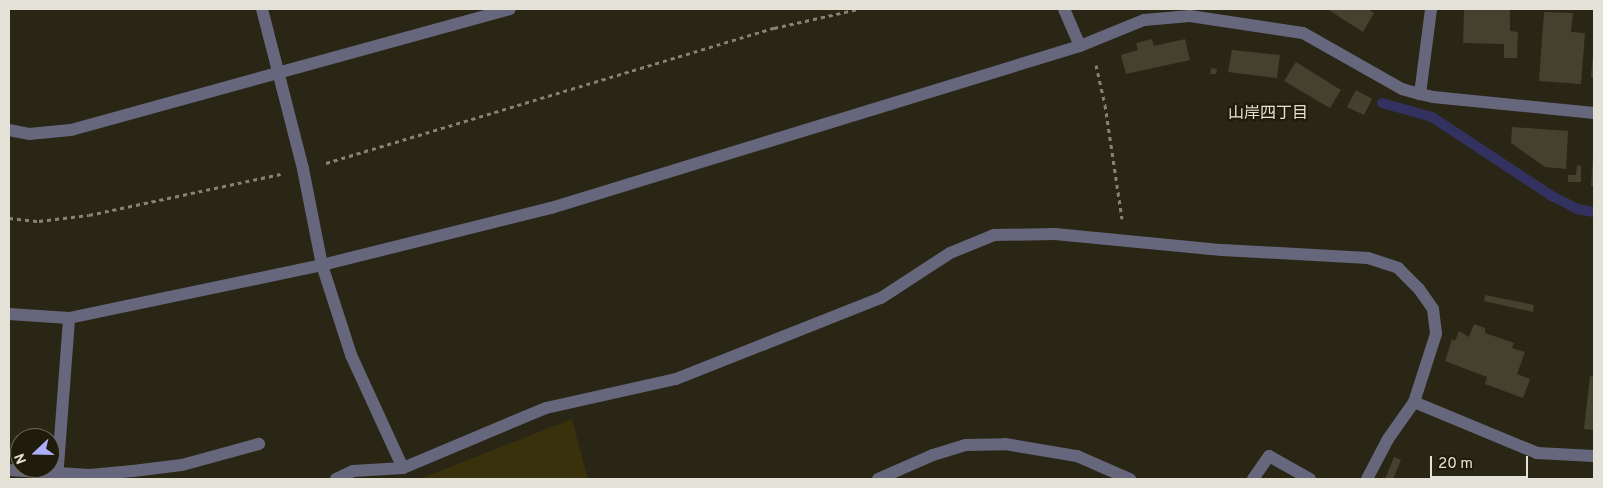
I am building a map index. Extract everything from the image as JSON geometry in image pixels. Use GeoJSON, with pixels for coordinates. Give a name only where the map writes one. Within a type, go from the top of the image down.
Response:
{"type":"FeatureCollection","features":[{"type":"Feature","properties":{"kind":"street"},"geometry":{"type":"LineString","coordinates":[[262,9],[303,170],[322,265],[351,354],[403,468]]}},
{"type":"Feature","properties":{"kind":"street"},"geometry":{"type":"LineString","coordinates":[[9,130],[29,134],[71,130],[510,9]]}},
{"type":"Feature","properties":{"kind":"street"},"geometry":{"type":"LineString","coordinates":[[1064,9],[1080,46]]}},
{"type":"Feature","properties":{"kind":"street"},"geometry":{"type":"LineString","coordinates":[[9,314],[69,318],[322,265],[551,208],[1080,46],[1166,9]]}},
{"type":"Feature","properties":{"kind":"street"},"geometry":{"type":"LineString","coordinates":[[1420,94],[1431,9]]}},
{"type":"Feature","properties":{"kind":"street"},"geometry":{"type":"LineString","coordinates":[[1147,16],[1190,16],[1303,33],[1402,89],[1433,97],[1594,113]]}},
{"type":"Feature","properties":{"kind":"street"},"geometry":{"type":"LineString","coordinates":[[384,479],[403,468],[546,408],[676,379],[881,298],[950,253],[994,235],[1056,234],[1222,250],[1368,258],[1398,268],[1419,289],[1433,309],[1436,334],[1414,402],[1388,439],[1367,479]]}},
{"type":"Feature","properties":{"kind":"street"},"geometry":{"type":"LineString","coordinates":[[60,437],[69,318]]}},
{"type":"Feature","properties":{"kind":"street"},"geometry":{"type":"LineString","coordinates":[[1414,402],[1537,452],[1594,456]]}},
{"type":"Feature","properties":{"kind":"street"},"geometry":{"type":"LineString","coordinates":[[60,477],[182,465],[259,444]]}},
{"type":"Feature","properties":{"kind":"street"},"geometry":{"type":"LineString","coordinates":[[878,479],[926,458],[966,445],[1005,444],[1077,456],[1130,479]]}},
{"type":"Feature","properties":{"kind":"street"},"geometry":{"type":"LineString","coordinates":[[1253,479],[1269,456],[1310,479]]}},
{"type":"Feature","properties":{"kind":"street"},"geometry":{"type":"LineString","coordinates":[[336,479],[353,471],[403,468]]}},
{"type":"Feature","properties":{"kind":"path"},"geometry":{"type":"LineString","coordinates":[[9,218],[39,221],[89,215],[303,170],[774,28],[858,9]]}},
{"type":"Feature","properties":{"kind":"path"},"geometry":{"type":"LineString","coordinates":[[1096,64],[1105,105],[1122,223]]}},
{"type":"Feature","properties":{"kind":"shaded area"},"geometry":{"type":"Polygon","coordinates":[[[572,419],[588,479],[421,479],[422,478],[572,419]]]}},
{"type":"Feature","properties":{"kind":"building"},"geometry":{"type":"Polygon","coordinates":[[[1327,9],[1368,9],[1374,13],[1363,32],[1327,9]]]}},
{"type":"Feature","properties":{"kind":"building"},"geometry":{"type":"Polygon","coordinates":[[[1464,9],[1510,9],[1510,31],[1518,32],[1517,58],[1504,58],[1504,44],[1463,43],[1464,9]]]}},
{"type":"Feature","properties":{"kind":"building"},"geometry":{"type":"Polygon","coordinates":[[[1544,12],[1573,13],[1571,32],[1585,33],[1581,84],[1539,81],[1544,12]]]}},
{"type":"Feature","properties":{"kind":"building"},"geometry":{"type":"Polygon","coordinates":[[[1152,39],[1154,46],[1185,39],[1190,60],[1126,74],[1121,55],[1138,50],[1136,43],[1152,39]]]}},
{"type":"Feature","properties":{"kind":"building"},"geometry":{"type":"Polygon","coordinates":[[[1232,50],[1280,55],[1277,78],[1228,72],[1232,50]]]}},
{"type":"Feature","properties":{"kind":"building"},"geometry":{"type":"Polygon","coordinates":[[[1594,53],[1594,78],[1591,77],[1594,53]]]}},
{"type":"Feature","properties":{"kind":"building"},"geometry":{"type":"Polygon","coordinates":[[[1296,62],[1341,90],[1330,108],[1284,81],[1296,62]]]}},
{"type":"Feature","properties":{"kind":"building"},"geometry":{"type":"Polygon","coordinates":[[[1211,68],[1217,69],[1216,74],[1210,74],[1211,68]]]}},
{"type":"Feature","properties":{"kind":"building"},"geometry":{"type":"Polygon","coordinates":[[[1356,90],[1372,99],[1364,115],[1347,107],[1356,90]]]}},
{"type":"Feature","properties":{"kind":"building"},"geometry":{"type":"Polygon","coordinates":[[[1512,127],[1568,131],[1566,169],[1545,167],[1511,143],[1512,127]]]}},
{"type":"Feature","properties":{"kind":"building"},"geometry":{"type":"Polygon","coordinates":[[[1593,155],[1594,186],[1591,186],[1593,155]]]}},
{"type":"Feature","properties":{"kind":"building"},"geometry":{"type":"Polygon","coordinates":[[[1577,165],[1581,166],[1581,182],[1568,182],[1568,175],[1576,175],[1577,165]]]}},
{"type":"Feature","properties":{"kind":"building"},"geometry":{"type":"Polygon","coordinates":[[[1485,295],[1534,305],[1533,312],[1484,301],[1485,295]]]}},
{"type":"Feature","properties":{"kind":"building"},"geometry":{"type":"Polygon","coordinates":[[[1474,324],[1485,328],[1485,333],[1514,343],[1512,348],[1525,352],[1517,374],[1530,379],[1523,398],[1485,384],[1487,377],[1445,361],[1452,339],[1455,341],[1459,331],[1469,337],[1474,324]]]}},
{"type":"Feature","properties":{"kind":"building"},"geometry":{"type":"Polygon","coordinates":[[[1590,376],[1594,377],[1594,430],[1584,429],[1590,376]]]}},
{"type":"Feature","properties":{"kind":"building"},"geometry":{"type":"Polygon","coordinates":[[[1394,457],[1401,460],[1393,479],[1385,479],[1394,457]]]}},
{"type":"Feature","properties":{"kind":"waterway"},"geometry":{"type":"LineString","coordinates":[[1382,103],[1432,117],[1552,196],[1578,209],[1594,212]]}},
{"type":"Feature","properties":{"kind":"district","name":"山岸四丁目"},"geometry":{"type":"Point","coordinates":[1268,114]}}]}
